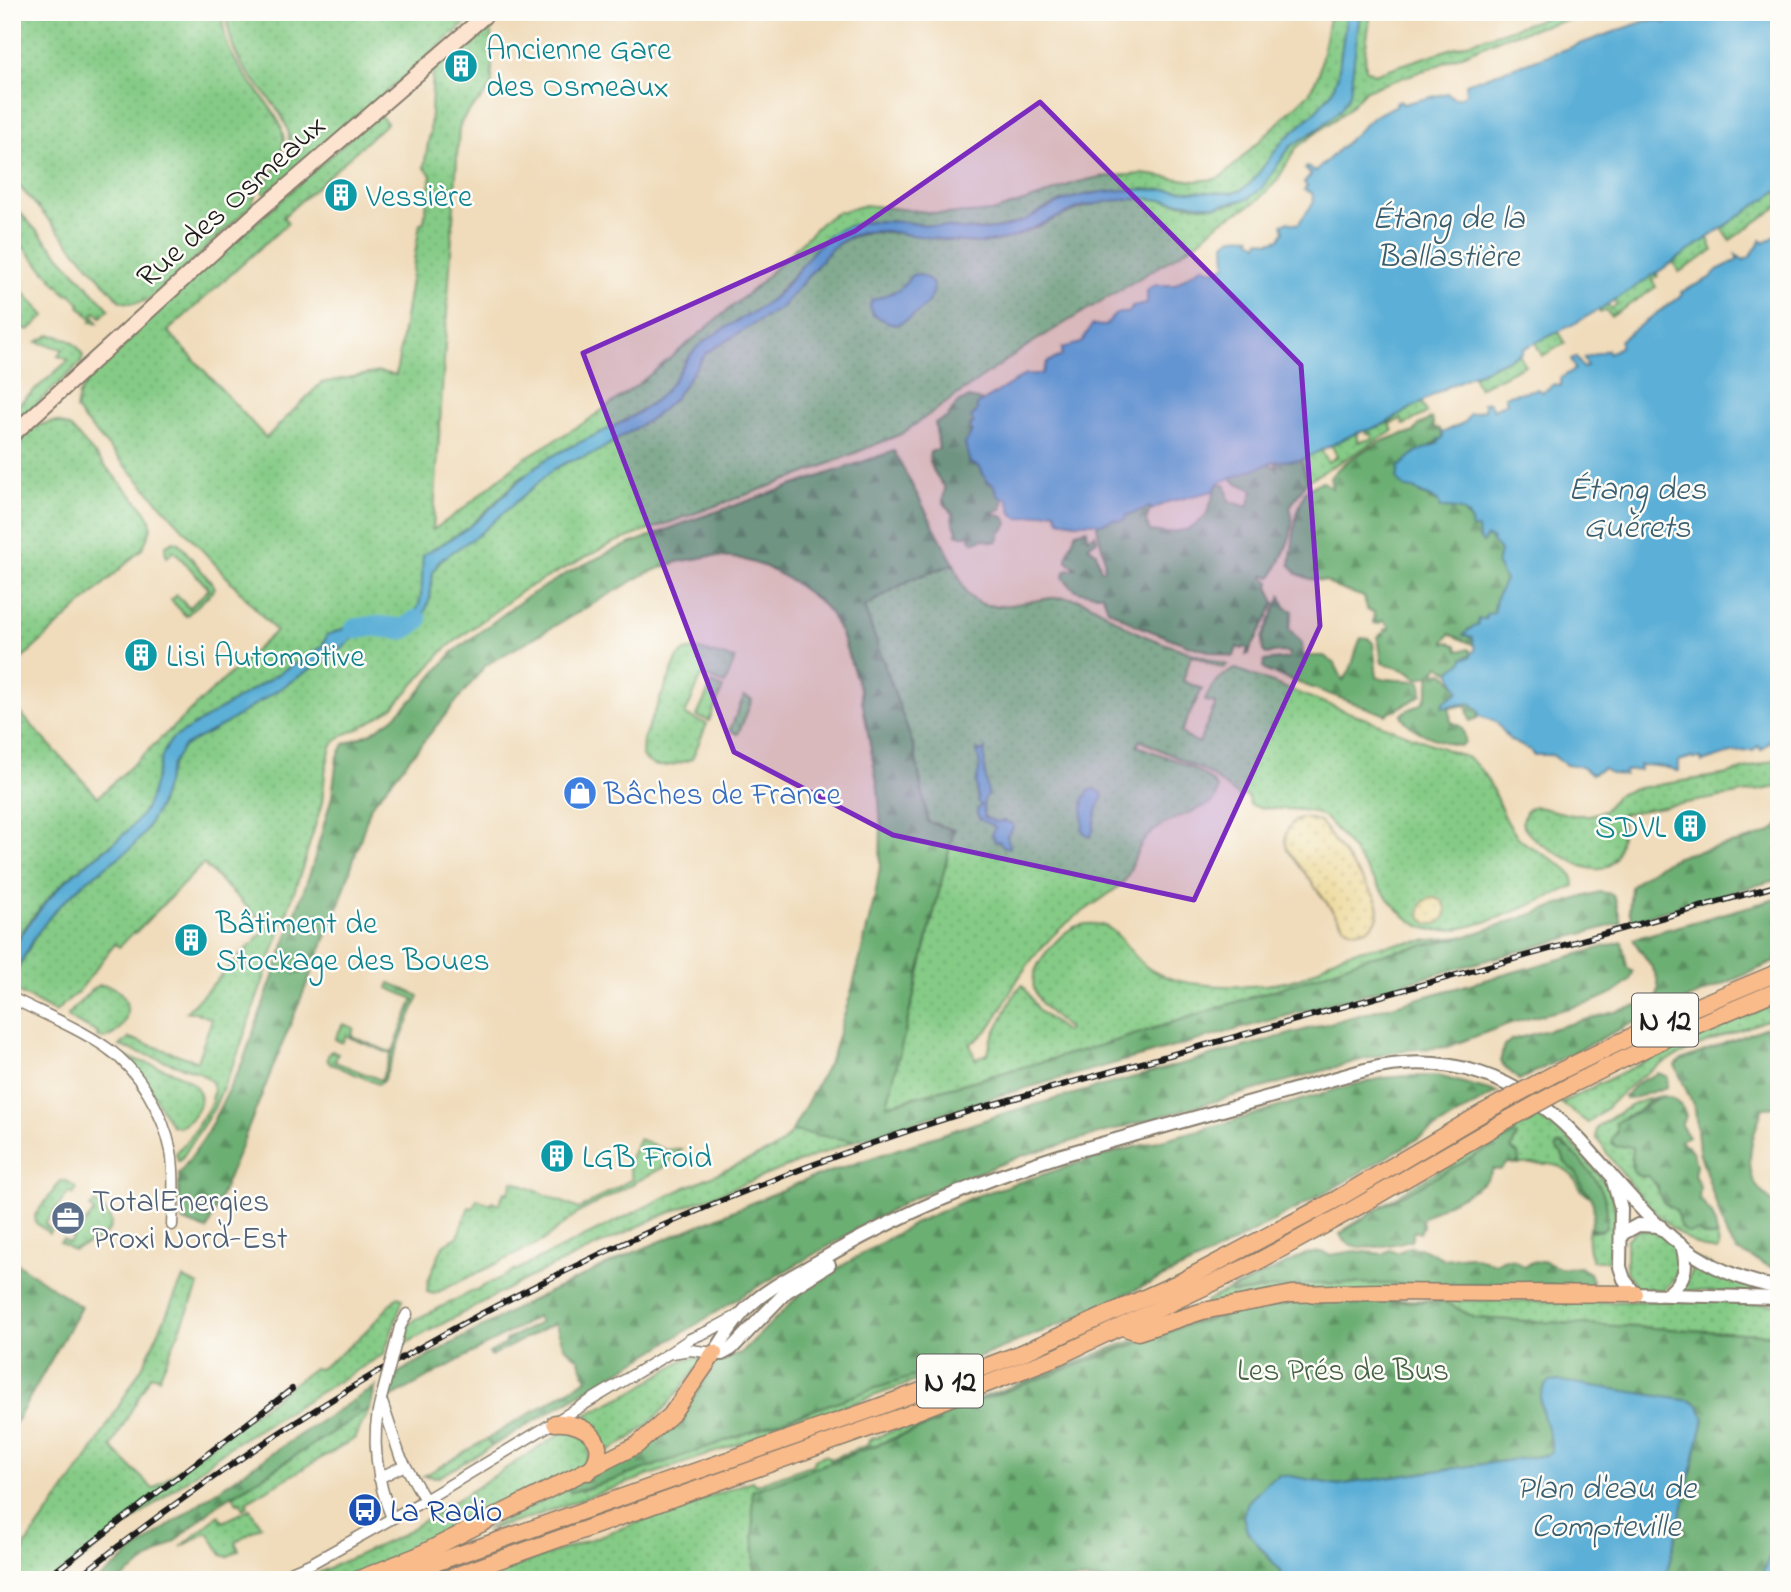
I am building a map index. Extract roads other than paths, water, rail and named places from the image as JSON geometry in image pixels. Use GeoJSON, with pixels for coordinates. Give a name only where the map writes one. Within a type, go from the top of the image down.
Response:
{"type":"FeatureCollection","features":[{"type":"Feature","properties":{"kind":"highway","name":"N 12"},"geometry":{"type":"LineString","coordinates":[[386,1580],[860,1414],[1022,1353],[1182,1281],[1337,1199],[1553,1074],[1676,1015],[1779,972]]}},
{"type":"Feature","properties":{"kind":"highway","name":"N 12"},"geometry":{"type":"LineString","coordinates":[[443,1580],[954,1398],[1123,1328],[1269,1255],[1571,1085],[1673,1035],[1779,990]]}},
{"type":"Feature","properties":{"kind":"highway"},"geometry":{"type":"LineString","coordinates":[[1123,1328],[1138,1332],[1203,1311],[1292,1294],[1635,1294]]}},
{"type":"Feature","properties":{"kind":"highway"},"geometry":{"type":"LineString","coordinates":[[357,1580],[417,1556],[638,1445],[660,1427],[683,1401],[714,1353]]}},
{"type":"Feature","properties":{"kind":"highway"},"geometry":{"type":"LineString","coordinates":[[555,1423],[578,1424],[594,1437],[597,1459],[588,1472]]}},
{"type":"Feature","properties":{"kind":"main road","name":"Rue des Osmeaux"},"geometry":{"type":"LineString","coordinates":[[12,435],[254,215],[489,12]]}},
{"type":"Feature","properties":{"kind":"street"},"geometry":{"type":"LineString","coordinates":[[12,998],[103,1045],[120,1058],[138,1079],[162,1122],[171,1152],[174,1178],[172,1225]]}},
{"type":"Feature","properties":{"kind":"street"},"geometry":{"type":"LineString","coordinates":[[272,1580],[312,1563],[425,1500],[690,1339],[711,1331],[742,1313],[777,1286],[849,1243],[928,1205],[1062,1155],[1352,1074],[1408,1063],[1439,1063],[1462,1067],[1515,1090],[1566,1126],[1660,1226],[1682,1245],[1727,1272],[1779,1289]]}},
{"type":"Feature","properties":{"kind":"street"},"geometry":{"type":"LineString","coordinates":[[1608,1171],[1620,1202],[1621,1271],[1635,1294],[1779,1298]]}},
{"type":"Feature","properties":{"kind":"street"},"geometry":{"type":"LineString","coordinates":[[668,1354],[690,1350],[722,1354],[731,1349],[771,1306],[795,1285],[928,1205]]}},
{"type":"Feature","properties":{"kind":"street"},"geometry":{"type":"LineString","coordinates":[[1622,1234],[1638,1225],[1660,1226]]}},
{"type":"Feature","properties":{"kind":"street"},"geometry":{"type":"LineString","coordinates":[[1668,1294],[1679,1285],[1685,1272],[1682,1245]]}},
{"type":"Feature","properties":{"kind":"street"},"geometry":{"type":"LineString","coordinates":[[714,1353],[742,1313]]}},
{"type":"Feature","properties":{"kind":"street"},"geometry":{"type":"LineString","coordinates":[[392,1518],[379,1478],[375,1423],[400,1327],[407,1314]]}},
{"type":"Feature","properties":{"kind":"street"},"geometry":{"type":"LineString","coordinates":[[381,1399],[405,1465],[425,1500]]}},
{"type":"Feature","properties":{"kind":"street"},"geometry":{"type":"LineString","coordinates":[[379,1478],[405,1465]]}},
{"type":"Feature","properties":{"kind":"water"},"geometry":{"type":"Polygon","coordinates":[[[1347,12],[1360,12],[1350,93],[1341,109],[1322,126],[1290,147],[1261,189],[1247,199],[1216,206],[1144,198],[1112,201],[1080,207],[1010,238],[982,243],[885,231],[864,232],[847,238],[831,249],[782,307],[706,353],[674,399],[652,418],[595,453],[554,469],[478,535],[439,561],[433,572],[430,598],[418,631],[396,638],[391,630],[392,623],[404,621],[418,608],[423,555],[473,524],[544,461],[646,407],[665,391],[689,356],[701,344],[772,299],[829,235],[856,224],[875,221],[956,229],[995,229],[1016,224],[1063,201],[1112,191],[1240,191],[1251,183],[1283,141],[1314,113],[1332,92],[1338,75],[1347,12]]]}},
{"type":"Feature","properties":{"kind":"water","name":"Étang de la Ballastière"},"geometry":{"type":"Polygon","coordinates":[[[1690,12],[1779,12],[1779,190],[1607,305],[1523,349],[1523,352],[1449,386],[1379,427],[1356,433],[1301,460],[1275,461],[1218,483],[1214,491],[1168,502],[1151,510],[1150,507],[1118,521],[1115,519],[1097,525],[1075,523],[1059,520],[1055,511],[1018,519],[1012,513],[1008,499],[998,496],[995,486],[986,480],[980,467],[970,463],[965,444],[972,431],[970,426],[974,423],[971,418],[977,411],[977,405],[1026,374],[1042,374],[1047,362],[1062,356],[1062,348],[1081,343],[1092,325],[1105,326],[1116,314],[1127,313],[1131,307],[1147,304],[1147,290],[1154,285],[1174,285],[1203,266],[1215,270],[1223,267],[1226,265],[1225,243],[1231,239],[1251,237],[1250,239],[1258,244],[1260,240],[1269,242],[1280,239],[1284,231],[1282,224],[1298,224],[1314,202],[1312,193],[1304,190],[1307,186],[1304,183],[1311,175],[1305,169],[1307,167],[1315,172],[1374,116],[1397,105],[1396,102],[1400,100],[1402,104],[1447,93],[1458,98],[1466,94],[1466,84],[1645,21],[1666,23],[1674,15],[1679,17],[1690,12]]]}},
{"type":"Feature","properties":{"kind":"water","name":"Étang des Guérets"},"geometry":{"type":"Polygon","coordinates":[[[1779,234],[1779,738],[1772,740],[1761,750],[1758,746],[1753,751],[1733,753],[1702,762],[1701,758],[1693,757],[1679,761],[1679,771],[1639,765],[1640,770],[1625,771],[1625,775],[1612,774],[1603,768],[1592,774],[1579,766],[1566,765],[1552,755],[1533,755],[1530,750],[1511,741],[1495,721],[1479,716],[1479,711],[1471,703],[1442,707],[1445,701],[1459,691],[1450,672],[1463,658],[1470,657],[1475,649],[1472,637],[1463,635],[1478,625],[1478,619],[1486,619],[1486,614],[1494,613],[1496,598],[1505,580],[1497,565],[1500,551],[1492,542],[1493,539],[1486,537],[1483,543],[1479,538],[1478,528],[1472,528],[1469,516],[1462,510],[1440,508],[1438,501],[1414,489],[1405,488],[1397,479],[1399,467],[1416,452],[1439,443],[1438,439],[1443,437],[1442,433],[1465,422],[1469,414],[1484,410],[1483,403],[1489,402],[1493,409],[1507,403],[1505,396],[1537,389],[1543,392],[1554,384],[1561,386],[1561,378],[1575,369],[1571,359],[1576,357],[1583,368],[1587,366],[1584,358],[1607,350],[1609,353],[1620,347],[1620,341],[1624,337],[1682,295],[1681,292],[1712,277],[1717,270],[1736,261],[1736,255],[1744,260],[1750,257],[1761,240],[1764,243],[1779,234]]]}},
{"type":"Feature","properties":{"kind":"water"},"geometry":{"type":"Polygon","coordinates":[[[917,274],[928,279],[933,286],[933,294],[921,310],[894,325],[873,315],[871,301],[899,290],[912,275],[917,274]]]}},
{"type":"Feature","properties":{"kind":"water"},"geometry":{"type":"Polygon","coordinates":[[[384,620],[382,629],[360,634],[343,648],[225,724],[184,746],[172,764],[159,806],[143,835],[130,849],[85,882],[55,910],[36,935],[12,979],[12,948],[59,887],[116,841],[142,814],[151,796],[162,756],[172,739],[322,647],[327,635],[364,621],[384,620]]]}},
{"type":"Feature","properties":{"kind":"water"},"geometry":{"type":"Polygon","coordinates":[[[985,749],[988,795],[983,803],[984,817],[1013,824],[1007,836],[1010,848],[1002,846],[999,841],[995,842],[992,834],[995,827],[981,820],[978,815],[977,810],[981,805],[978,803],[976,784],[980,766],[977,750],[981,752],[985,749]]]}},
{"type":"Feature","properties":{"kind":"water"},"geometry":{"type":"Polygon","coordinates":[[[1095,789],[1102,793],[1103,797],[1091,837],[1083,832],[1084,798],[1090,790],[1095,789]]]}},
{"type":"Feature","properties":{"kind":"water","name":"Plan d'eau de Compteville"},"geometry":{"type":"Polygon","coordinates":[[[1560,1381],[1691,1401],[1699,1406],[1704,1419],[1665,1580],[1284,1580],[1279,1569],[1247,1531],[1243,1516],[1248,1502],[1270,1480],[1279,1476],[1338,1485],[1547,1455],[1552,1451],[1552,1446],[1542,1412],[1541,1395],[1549,1382],[1560,1381]]]}},
{"type":"Feature","properties":{"kind":"water"},"geometry":{"type":"Polygon","coordinates":[[[1779,1533],[1779,1580],[1760,1580],[1779,1533]]]}},
{"type":"Feature","properties":{"kind":"waterway"},"geometry":{"type":"LineString","coordinates":[[355,629],[374,626],[404,629],[417,620]]}},
{"type":"Feature","properties":{"kind":"railway"},"geometry":{"type":"LineString","coordinates":[[75,1580],[177,1503],[283,1431],[391,1364],[502,1303],[616,1247],[733,1196],[852,1150],[973,1110],[1779,885]]}},
{"type":"Feature","properties":{"kind":"railway"},"geometry":{"type":"LineString","coordinates":[[44,1580],[292,1389]]}},
{"type":"Feature","properties":{"kind":"place","name":"Ancienne Gare des Osmeaux"},"geometry":{"type":"Point","coordinates":[461,66]}},
{"type":"Feature","properties":{"kind":"place","name":"Vessière"},"geometry":{"type":"Point","coordinates":[341,195]}},
{"type":"Feature","properties":{"kind":"place","name":"Lisi Automotive"},"geometry":{"type":"Point","coordinates":[141,655]}},
{"type":"Feature","properties":{"kind":"place","name":"Bâches de France"},"geometry":{"type":"Point","coordinates":[580,793]}},
{"type":"Feature","properties":{"kind":"place","name":"SDVL"},"geometry":{"type":"Point","coordinates":[1690,826]}},
{"type":"Feature","properties":{"kind":"place","name":"Bâtiment de Stockage des Boues"},"geometry":{"type":"Point","coordinates":[191,940]}},
{"type":"Feature","properties":{"kind":"place","name":"LGB Froid"},"geometry":{"type":"Point","coordinates":[557,1156]}},
{"type":"Feature","properties":{"kind":"place","name":"TotalEnergies Proxi Nord-Est"},"geometry":{"type":"Point","coordinates":[68,1218]}},
{"type":"Feature","properties":{"kind":"place","name":"La Radio"},"geometry":{"type":"Point","coordinates":[365,1510]}},
{"type":"Feature","properties":{"kind":"park label","name":"Les Prés de Bus"},"geometry":{"type":"Point","coordinates":[1343,1369]}}]}
